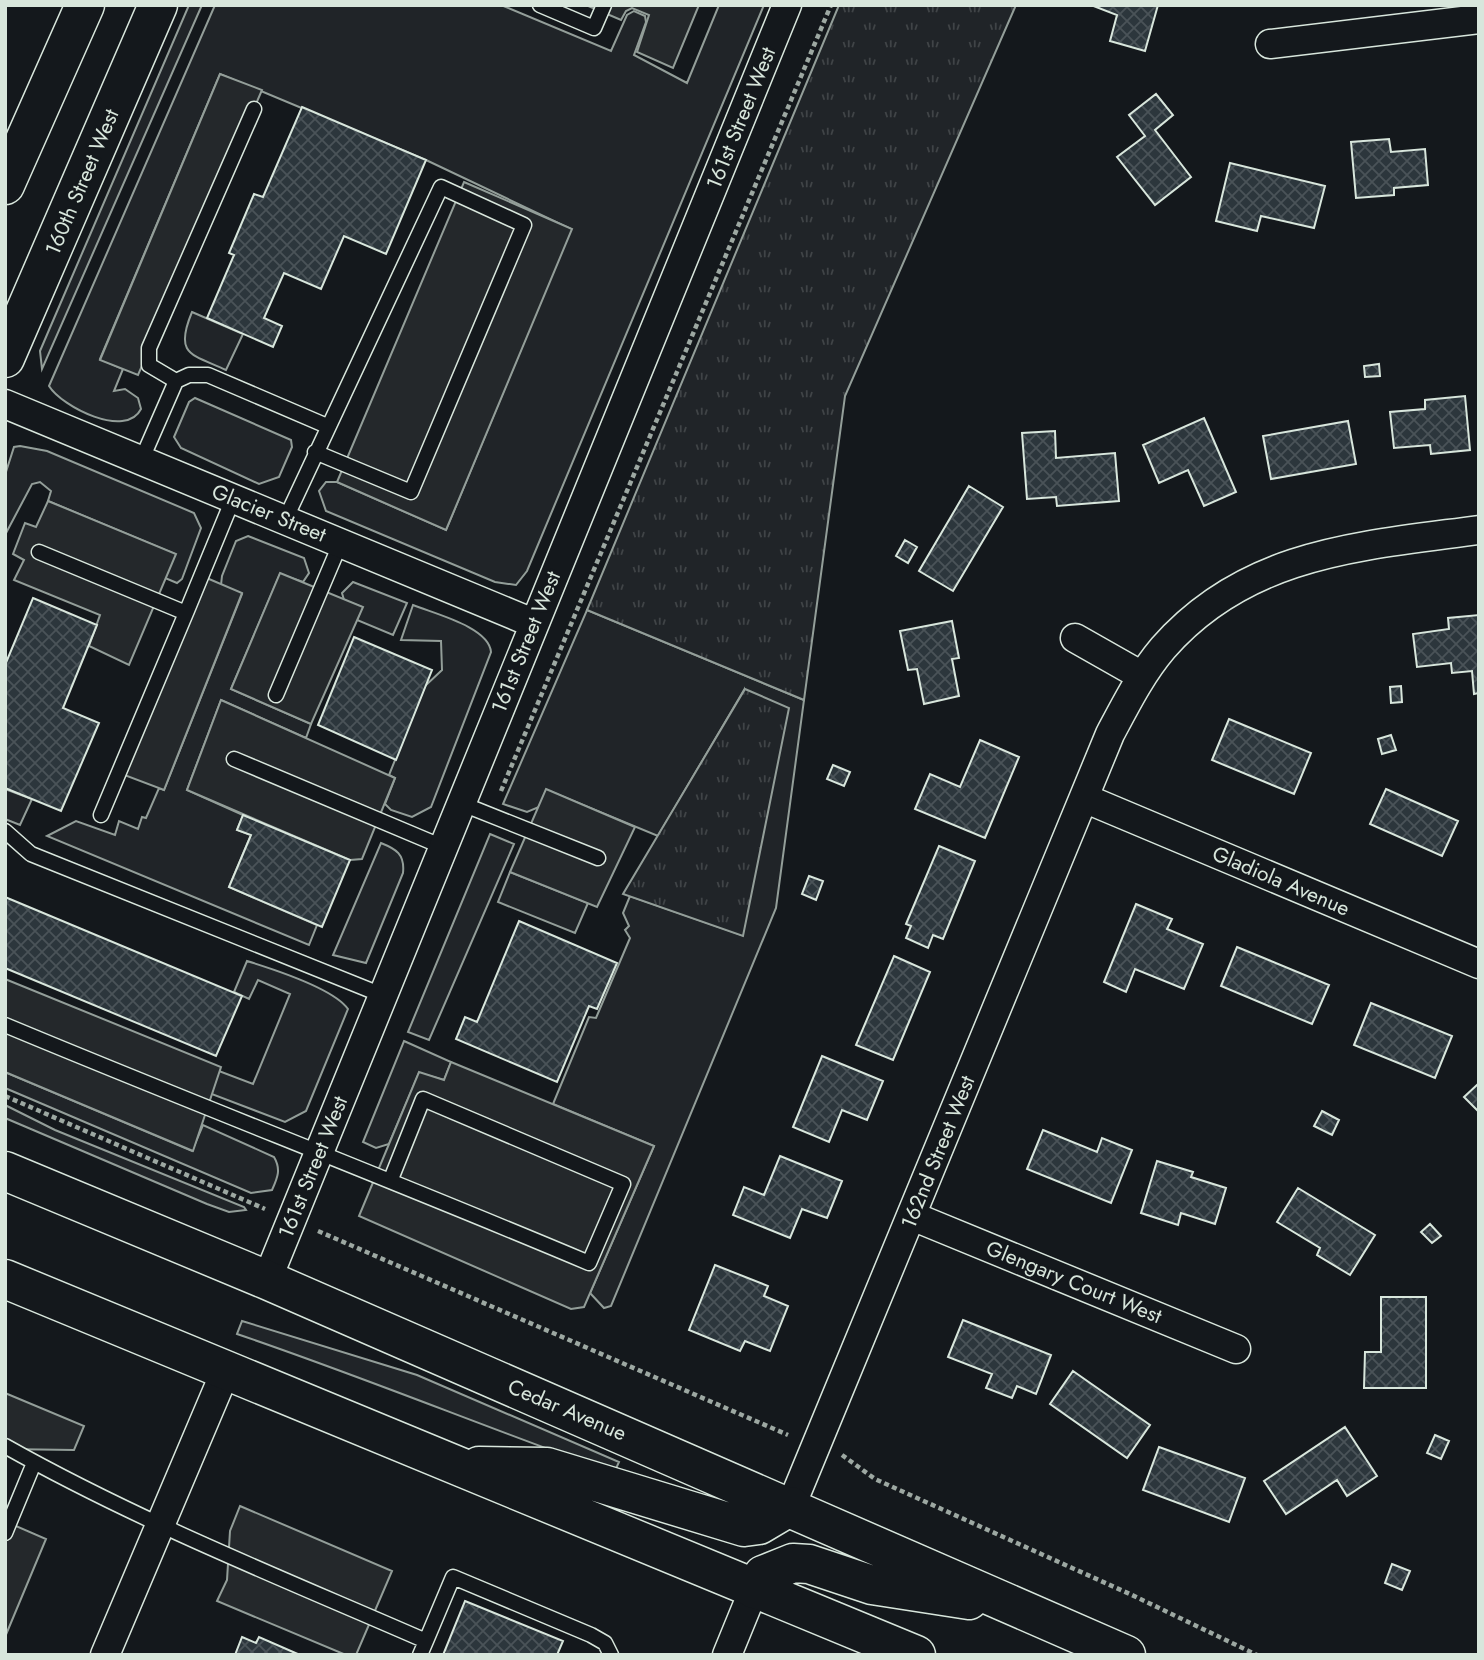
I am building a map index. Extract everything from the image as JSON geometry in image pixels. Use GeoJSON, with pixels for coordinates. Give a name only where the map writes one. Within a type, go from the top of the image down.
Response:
{"type":"FeatureCollection","features":[{"type":"Feature","properties":{"kind":"main road"},"geometry":{"type":"LineString","coordinates":[[5,185],[85,5]]}},
{"type":"Feature","properties":{"kind":"main road","name":"160th Street West"},"geometry":{"type":"LineString","coordinates":[[5,358],[158,5]]}},
{"type":"Feature","properties":{"kind":"main road","name":"Cedar Avenue"},"geometry":{"type":"LineString","coordinates":[[5,1171],[267,1280],[791,1506],[1126,1655]]}},
{"type":"Feature","properties":{"kind":"main road"},"geometry":{"type":"LineString","coordinates":[[5,1279],[916,1655]]}},
{"type":"Feature","properties":{"kind":"main road"},"geometry":{"type":"LineString","coordinates":[[459,1465],[547,1467],[744,1527],[759,1525],[791,1506]]}},
{"type":"Feature","properties":{"kind":"main road"},"geometry":{"type":"LineString","coordinates":[[754,1589],[763,1575],[777,1567],[808,1564],[872,1585],[1020,1607]]}},
{"type":"Feature","properties":{"kind":"street","name":"161st Street West"},"geometry":{"type":"LineString","coordinates":[[267,1280],[787,5]]}},
{"type":"Feature","properties":{"kind":"street"},"geometry":{"type":"LineString","coordinates":[[1270,44],[1479,19]]}},
{"type":"Feature","properties":{"kind":"street","name":"Glacier Street"},"geometry":{"type":"LineString","coordinates":[[5,404],[533,623]]}},
{"type":"Feature","properties":{"kind":"street","name":"162nd Street West"},"geometry":{"type":"LineString","coordinates":[[791,1506],[1110,734],[1142,676],[1165,647],[1226,593],[1260,576],[1302,558],[1339,548],[1479,530]]}},
{"type":"Feature","properties":{"kind":"street"},"geometry":{"type":"LineString","coordinates":[[1074,638],[1142,676]]}},
{"type":"Feature","properties":{"kind":"street","name":"Gladiola Avenue"},"geometry":{"type":"LineString","coordinates":[[1084,798],[1479,964]]}},
{"type":"Feature","properties":{"kind":"street","name":"Glengary Court West"},"geometry":{"type":"LineString","coordinates":[[912,1216],[1236,1349]]}},
{"type":"Feature","properties":{"kind":"street"},"geometry":{"type":"LineString","coordinates":[[105,1655],[226,1370]]}},
{"type":"Feature","properties":{"kind":"street"},"geometry":{"type":"LineString","coordinates":[[727,1655],[754,1589]]}},
{"type":"Feature","properties":{"kind":"lane"},"geometry":{"type":"LineString","coordinates":[[540,5],[594,27],[604,5]]}},
{"type":"Feature","properties":{"kind":"lane"},"geometry":{"type":"LineString","coordinates":[[176,381],[149,365],[149,348],[254,108]]}},
{"type":"Feature","properties":{"kind":"lane"},"geometry":{"type":"LineString","coordinates":[[285,520],[327,426],[441,187],[524,225],[411,492],[316,452]]}},
{"type":"Feature","properties":{"kind":"lane"},"geometry":{"type":"LineString","coordinates":[[141,461],[176,381],[189,375],[208,375],[327,426]]}},
{"type":"Feature","properties":{"kind":"lane"},"geometry":{"type":"LineString","coordinates":[[101,815],[233,499]]}},
{"type":"Feature","properties":{"kind":"lane"},"geometry":{"type":"LineString","coordinates":[[276,695],[341,542]]}},
{"type":"Feature","properties":{"kind":"lane"},"geometry":{"type":"LineString","coordinates":[[39,552],[187,613]]}},
{"type":"Feature","properties":{"kind":"lane"},"geometry":{"type":"LineString","coordinates":[[234,759],[443,847]]}},
{"type":"Feature","properties":{"kind":"lane"},"geometry":{"type":"LineString","coordinates":[[460,803],[598,858]]}},
{"type":"Feature","properties":{"kind":"lane"},"geometry":{"type":"LineString","coordinates":[[5,831],[31,854],[382,995]]}},
{"type":"Feature","properties":{"kind":"lane"},"geometry":{"type":"LineString","coordinates":[[5,1025],[318,1154],[391,1179],[589,1263],[623,1184],[423,1099],[391,1179]]}},
{"type":"Feature","properties":{"kind":"lane"},"geometry":{"type":"LineString","coordinates":[[5,1446],[160,1525],[426,1640]]}},
{"type":"Feature","properties":{"kind":"lane"},"geometry":{"type":"LineString","coordinates":[[5,1533],[34,1463]]}},
{"type":"Feature","properties":{"kind":"lane"},"geometry":{"type":"LineString","coordinates":[[420,1655],[453,1577],[591,1635],[605,1643],[611,1655]]}},
{"type":"Feature","properties":{"kind":"path"},"geometry":{"type":"LineString","coordinates":[[491,815],[831,5]]}},
{"type":"Feature","properties":{"kind":"path"},"geometry":{"type":"LineString","coordinates":[[5,1096],[781,1433],[844,1455],[875,1479],[1257,1655]]}},
{"type":"Feature","properties":{"kind":"path"},"geometry":{"type":"LineString","coordinates":[[319,1231],[323,1220]]}},
{"type":"Feature","properties":{"kind":"green space"},"geometry":{"type":"Polygon","coordinates":[[[189,5],[202,5],[42,369],[40,351],[189,5]]]}},
{"type":"Feature","properties":{"kind":"green space"},"geometry":{"type":"Polygon","coordinates":[[[215,5],[501,5],[611,51],[627,15],[634,11],[645,16],[646,22],[634,55],[687,83],[719,5],[764,5],[527,571],[516,585],[495,582],[326,511],[319,491],[326,482],[337,482],[446,530],[571,229],[426,160],[220,74],[100,359],[123,369],[114,391],[125,389],[138,398],[141,409],[133,417],[122,421],[94,417],[67,403],[49,386],[215,5]]]}},
{"type":"Feature","properties":{"kind":"green space"},"geometry":{"type":"Polygon","coordinates":[[[839,5],[1016,5],[845,396],[804,700],[587,610],[839,5]]]}},
{"type":"Feature","properties":{"kind":"green space"},"geometry":{"type":"Polygon","coordinates":[[[192,312],[243,334],[226,370],[189,351],[185,337],[192,312]]]}},
{"type":"Feature","properties":{"kind":"green space"},"geometry":{"type":"Polygon","coordinates":[[[195,398],[291,440],[292,447],[279,477],[259,484],[181,448],[174,437],[189,402],[195,398]]]}},
{"type":"Feature","properties":{"kind":"green space"},"geometry":{"type":"Polygon","coordinates":[[[14,447],[47,451],[194,513],[201,528],[182,579],[177,583],[165,578],[175,554],[48,501],[51,491],[40,482],[32,484],[5,535],[5,475],[14,447]]]}},
{"type":"Feature","properties":{"kind":"green space"},"geometry":{"type":"Polygon","coordinates":[[[248,536],[304,558],[309,573],[303,582],[280,574],[231,689],[311,724],[306,738],[221,700],[187,790],[243,815],[237,830],[251,835],[229,887],[317,925],[309,945],[47,836],[76,821],[115,835],[119,821],[138,829],[142,817],[146,818],[159,788],[164,790],[242,594],[221,585],[236,541],[248,536]]]}},
{"type":"Feature","properties":{"kind":"green space"},"geometry":{"type":"Polygon","coordinates":[[[353,582],[407,603],[393,635],[357,620],[362,607],[344,600],[342,593],[353,582]]]}},
{"type":"Feature","properties":{"kind":"green space"},"geometry":{"type":"Polygon","coordinates":[[[413,605],[460,622],[481,635],[491,652],[431,807],[412,817],[391,810],[385,804],[395,778],[389,775],[425,686],[442,670],[441,641],[401,640],[413,605]]]}},
{"type":"Feature","properties":{"kind":"green space"},"geometry":{"type":"Polygon","coordinates":[[[587,610],[804,700],[776,908],[611,1306],[604,1308],[590,1293],[654,1146],[553,1104],[589,1017],[596,1018],[630,938],[625,930],[629,926],[623,913],[630,896],[742,935],[744,690],[658,836],[547,790],[539,807],[527,812],[503,804],[587,610]]]}},
{"type":"Feature","properties":{"kind":"green space"},"geometry":{"type":"Polygon","coordinates":[[[745,689],[789,708],[743,936],[623,894],[745,689]]]}},
{"type":"Feature","properties":{"kind":"green space"},"geometry":{"type":"Polygon","coordinates":[[[5,789],[32,799],[20,825],[5,819],[5,789]]]}},
{"type":"Feature","properties":{"kind":"green space"},"geometry":{"type":"Polygon","coordinates":[[[490,834],[514,844],[429,1040],[408,1032],[490,834]]]}},
{"type":"Feature","properties":{"kind":"green space"},"geometry":{"type":"Polygon","coordinates":[[[381,843],[401,857],[403,873],[366,963],[333,955],[381,843]]]}},
{"type":"Feature","properties":{"kind":"green space"},"geometry":{"type":"Polygon","coordinates":[[[510,872],[588,903],[575,933],[498,902],[510,872]]]}},
{"type":"Feature","properties":{"kind":"green space"},"geometry":{"type":"Polygon","coordinates":[[[247,961],[317,987],[348,1009],[306,1111],[285,1122],[209,1093],[219,1071],[253,1084],[290,994],[258,980],[249,999],[234,992],[247,961]]]}},
{"type":"Feature","properties":{"kind":"green space"},"geometry":{"type":"Polygon","coordinates":[[[404,1041],[451,1062],[444,1080],[419,1073],[389,1144],[376,1148],[363,1142],[404,1041]]]}},
{"type":"Feature","properties":{"kind":"green space"},"geometry":{"type":"Polygon","coordinates":[[[5,1072],[192,1151],[203,1125],[274,1157],[278,1169],[272,1190],[251,1193],[5,1088],[5,1072]]]}},
{"type":"Feature","properties":{"kind":"green space"},"geometry":{"type":"Polygon","coordinates":[[[5,1105],[55,1130],[246,1210],[229,1212],[207,1204],[5,1118],[5,1105]]]}},
{"type":"Feature","properties":{"kind":"green space"},"geometry":{"type":"Polygon","coordinates":[[[242,1321],[417,1375],[619,1462],[614,1473],[237,1334],[242,1321]]]}},
{"type":"Feature","properties":{"kind":"shaded area"},"geometry":{"type":"Polygon","coordinates":[[[586,5],[699,5],[673,68],[637,52],[649,15],[632,8],[626,11],[621,20],[586,5]]]}},
{"type":"Feature","properties":{"kind":"shaded area"},"geometry":{"type":"Polygon","coordinates":[[[220,74],[262,90],[138,375],[100,360],[220,74]]]}},
{"type":"Feature","properties":{"kind":"shaded area"},"geometry":{"type":"Polygon","coordinates":[[[464,182],[572,229],[446,530],[337,482],[464,182]]]}},
{"type":"Feature","properties":{"kind":"shaded area"},"geometry":{"type":"Polygon","coordinates":[[[48,501],[176,554],[129,665],[89,646],[100,615],[14,580],[24,560],[13,554],[25,523],[36,527],[48,501]]]}},
{"type":"Feature","properties":{"kind":"shaded area"},"geometry":{"type":"Polygon","coordinates":[[[280,573],[363,607],[311,724],[231,689],[280,573]]]}},
{"type":"Feature","properties":{"kind":"shaded area"},"geometry":{"type":"Polygon","coordinates":[[[202,576],[242,593],[164,790],[119,773],[202,576]]]}},
{"type":"Feature","properties":{"kind":"shaded area"},"geometry":{"type":"Polygon","coordinates":[[[221,700],[395,778],[362,859],[350,860],[187,790],[221,700]]]}},
{"type":"Feature","properties":{"kind":"shaded area"},"geometry":{"type":"Polygon","coordinates":[[[546,789],[635,827],[597,907],[510,872],[546,789]]]}},
{"type":"Feature","properties":{"kind":"shaded area"},"geometry":{"type":"Polygon","coordinates":[[[5,979],[221,1067],[193,1151],[5,1072],[5,979]]]}},
{"type":"Feature","properties":{"kind":"shaded area"},"geometry":{"type":"Polygon","coordinates":[[[451,1062],[654,1146],[584,1307],[571,1309],[359,1216],[419,1072],[444,1080],[451,1062]]]}},
{"type":"Feature","properties":{"kind":"shaded area"},"geometry":{"type":"Polygon","coordinates":[[[5,1393],[84,1426],[74,1450],[5,1449],[5,1393]]]}},
{"type":"Feature","properties":{"kind":"shaded area"},"geometry":{"type":"Polygon","coordinates":[[[240,1506],[392,1571],[356,1655],[346,1655],[217,1601],[227,1580],[230,1531],[240,1506]]]}},
{"type":"Feature","properties":{"kind":"shaded area"},"geometry":{"type":"Polygon","coordinates":[[[9,1523],[46,1539],[5,1637],[5,1533],[9,1523]]]}},
{"type":"Feature","properties":{"kind":"building"},"geometry":{"type":"Polygon","coordinates":[[[1091,5],[1158,5],[1145,51],[1110,41],[1117,15],[1091,5]]]}},
{"type":"Feature","properties":{"kind":"building"},"geometry":{"type":"Polygon","coordinates":[[[1156,94],[1173,115],[1155,130],[1191,177],[1155,205],[1117,157],[1145,136],[1129,115],[1156,94]]]}},
{"type":"Feature","properties":{"kind":"building"},"geometry":{"type":"Polygon","coordinates":[[[302,107],[426,160],[386,254],[344,236],[321,289],[284,273],[264,318],[282,326],[273,347],[207,318],[234,255],[229,253],[254,194],[263,197],[302,107]]]}},
{"type":"Feature","properties":{"kind":"building"},"geometry":{"type":"Polygon","coordinates":[[[1389,139],[1391,152],[1425,149],[1428,185],[1394,188],[1394,195],[1356,198],[1351,142],[1389,139]]]}},
{"type":"Feature","properties":{"kind":"building"},"geometry":{"type":"Polygon","coordinates":[[[1230,163],[1325,186],[1314,228],[1261,216],[1257,231],[1216,221],[1230,163]]]}},
{"type":"Feature","properties":{"kind":"building"},"geometry":{"type":"Polygon","coordinates":[[[1379,364],[1380,376],[1365,377],[1364,366],[1379,364]]]}},
{"type":"Feature","properties":{"kind":"building"},"geometry":{"type":"Polygon","coordinates":[[[1465,396],[1470,450],[1431,454],[1430,445],[1394,448],[1390,412],[1425,409],[1425,400],[1465,396]]]}},
{"type":"Feature","properties":{"kind":"building"},"geometry":{"type":"Polygon","coordinates":[[[1204,418],[1236,492],[1204,506],[1188,470],[1159,483],[1143,445],[1204,418]]]}},
{"type":"Feature","properties":{"kind":"building"},"geometry":{"type":"Polygon","coordinates":[[[1348,421],[1356,464],[1271,479],[1263,436],[1348,421]]]}},
{"type":"Feature","properties":{"kind":"building"},"geometry":{"type":"Polygon","coordinates":[[[1055,431],[1056,458],[1115,453],[1119,501],[1057,506],[1056,497],[1027,499],[1022,433],[1055,431]]]}},
{"type":"Feature","properties":{"kind":"building"},"geometry":{"type":"Polygon","coordinates":[[[969,486],[1003,507],[953,591],[919,571],[969,486]]]}},
{"type":"Feature","properties":{"kind":"building"},"geometry":{"type":"Polygon","coordinates":[[[905,540],[917,547],[908,563],[896,556],[905,540]]]}},
{"type":"Feature","properties":{"kind":"building"},"geometry":{"type":"Polygon","coordinates":[[[33,598],[97,625],[63,708],[99,723],[61,811],[5,788],[5,665],[33,598]]]}},
{"type":"Feature","properties":{"kind":"building"},"geometry":{"type":"Polygon","coordinates":[[[1479,615],[1479,693],[1474,694],[1472,671],[1452,673],[1451,663],[1417,667],[1413,634],[1449,629],[1448,618],[1479,615]]]}},
{"type":"Feature","properties":{"kind":"building"},"geometry":{"type":"Polygon","coordinates":[[[952,621],[959,658],[952,659],[959,696],[924,704],[917,669],[908,670],[900,631],[952,621]]]}},
{"type":"Feature","properties":{"kind":"building"},"geometry":{"type":"Polygon","coordinates":[[[354,637],[432,670],[396,760],[318,725],[354,637]]]}},
{"type":"Feature","properties":{"kind":"building"},"geometry":{"type":"Polygon","coordinates":[[[1401,686],[1402,702],[1391,703],[1390,687],[1401,686]]]}},
{"type":"Feature","properties":{"kind":"building"},"geometry":{"type":"Polygon","coordinates":[[[1229,719],[1311,753],[1294,794],[1212,760],[1229,719]]]}},
{"type":"Feature","properties":{"kind":"building"},"geometry":{"type":"Polygon","coordinates":[[[1391,735],[1396,750],[1382,754],[1378,739],[1391,735]]]}},
{"type":"Feature","properties":{"kind":"building"},"geometry":{"type":"Polygon","coordinates":[[[980,740],[1019,757],[985,838],[915,809],[930,774],[960,787],[980,740]]]}},
{"type":"Feature","properties":{"kind":"building"},"geometry":{"type":"Polygon","coordinates":[[[833,765],[850,772],[844,786],[827,779],[833,765]]]}},
{"type":"Feature","properties":{"kind":"building"},"geometry":{"type":"Polygon","coordinates":[[[1386,789],[1458,821],[1442,856],[1370,824],[1386,789]]]}},
{"type":"Feature","properties":{"kind":"building"},"geometry":{"type":"Polygon","coordinates":[[[243,815],[350,860],[322,927],[229,887],[251,835],[237,830],[243,815]]]}},
{"type":"Feature","properties":{"kind":"building"},"geometry":{"type":"Polygon","coordinates":[[[939,846],[975,861],[943,939],[933,935],[928,948],[906,938],[911,926],[906,924],[939,846]]]}},
{"type":"Feature","properties":{"kind":"building"},"geometry":{"type":"Polygon","coordinates":[[[809,876],[823,881],[816,900],[802,894],[809,876]]]}},
{"type":"Feature","properties":{"kind":"building"},"geometry":{"type":"Polygon","coordinates":[[[5,897],[242,996],[216,1056],[5,968],[5,897]]]}},
{"type":"Feature","properties":{"kind":"building"},"geometry":{"type":"Polygon","coordinates":[[[1136,904],[1172,919],[1167,929],[1203,944],[1184,989],[1135,969],[1126,992],[1104,982],[1136,904]]]}},
{"type":"Feature","properties":{"kind":"building"},"geometry":{"type":"Polygon","coordinates":[[[519,921],[617,963],[597,1009],[589,1006],[557,1082],[456,1039],[465,1017],[477,1022],[519,921]]]}},
{"type":"Feature","properties":{"kind":"building"},"geometry":{"type":"Polygon","coordinates":[[[1237,947],[1329,985],[1312,1024],[1221,986],[1237,947]]]}},
{"type":"Feature","properties":{"kind":"building"},"geometry":{"type":"Polygon","coordinates":[[[894,956],[930,972],[893,1060],[856,1045],[894,956]]]}},
{"type":"Feature","properties":{"kind":"building"},"geometry":{"type":"Polygon","coordinates":[[[1371,1003],[1452,1036],[1435,1078],[1354,1045],[1371,1003]]]}},
{"type":"Feature","properties":{"kind":"building"},"geometry":{"type":"Polygon","coordinates":[[[822,1056],[883,1081],[867,1120],[842,1110],[829,1142],[793,1127],[822,1056]]]}},
{"type":"Feature","properties":{"kind":"building"},"geometry":{"type":"Polygon","coordinates":[[[1479,1083],[1479,1112],[1464,1097],[1479,1083]]]}},
{"type":"Feature","properties":{"kind":"building"},"geometry":{"type":"Polygon","coordinates":[[[1322,1111],[1339,1120],[1332,1135],[1314,1126],[1322,1111]]]}},
{"type":"Feature","properties":{"kind":"building"},"geometry":{"type":"Polygon","coordinates":[[[1043,1130],[1097,1152],[1102,1138],[1132,1150],[1111,1203],[1027,1169],[1043,1130]]]}},
{"type":"Feature","properties":{"kind":"building"},"geometry":{"type":"Polygon","coordinates":[[[780,1156],[842,1181],[827,1218],[802,1209],[790,1238],[733,1215],[744,1187],[764,1195],[780,1156]]]}},
{"type":"Feature","properties":{"kind":"building"},"geometry":{"type":"Polygon","coordinates":[[[1157,1161],[1193,1172],[1191,1177],[1226,1188],[1215,1224],[1181,1213],[1178,1225],[1141,1213],[1157,1161]]]}},
{"type":"Feature","properties":{"kind":"building"},"geometry":{"type":"Polygon","coordinates":[[[1298,1188],[1375,1235],[1350,1275],[1317,1255],[1320,1248],[1277,1222],[1298,1188]]]}},
{"type":"Feature","properties":{"kind":"building"},"geometry":{"type":"Polygon","coordinates":[[[1430,1224],[1441,1236],[1432,1243],[1421,1232],[1430,1224]]]}},
{"type":"Feature","properties":{"kind":"building"},"geometry":{"type":"Polygon","coordinates":[[[715,1265],[768,1286],[764,1296],[788,1306],[770,1351],[745,1341],[740,1351],[689,1330],[715,1265]]]}},
{"type":"Feature","properties":{"kind":"building"},"geometry":{"type":"Polygon","coordinates":[[[1381,1297],[1426,1297],[1426,1388],[1364,1388],[1365,1352],[1381,1352],[1381,1297]]]}},
{"type":"Feature","properties":{"kind":"building"},"geometry":{"type":"Polygon","coordinates":[[[963,1320],[1051,1355],[1036,1394],[1017,1386],[1012,1398],[986,1388],[992,1374],[948,1357],[963,1320]]]}},
{"type":"Feature","properties":{"kind":"building"},"geometry":{"type":"Polygon","coordinates":[[[1073,1371],[1150,1425],[1127,1458],[1050,1404],[1073,1371]]]}},
{"type":"Feature","properties":{"kind":"building"},"geometry":{"type":"Polygon","coordinates":[[[1345,1427],[1377,1476],[1347,1496],[1337,1480],[1286,1514],[1264,1481],[1345,1427]]]}},
{"type":"Feature","properties":{"kind":"building"},"geometry":{"type":"Polygon","coordinates":[[[1435,1435],[1449,1441],[1441,1459],[1427,1453],[1435,1435]]]}},
{"type":"Feature","properties":{"kind":"building"},"geometry":{"type":"Polygon","coordinates":[[[1159,1447],[1245,1478],[1229,1522],[1143,1490],[1159,1447]]]}},
{"type":"Feature","properties":{"kind":"building"},"geometry":{"type":"Polygon","coordinates":[[[1392,1564],[1410,1571],[1402,1590],[1385,1583],[1392,1564]]]}},
{"type":"Feature","properties":{"kind":"building"},"geometry":{"type":"Polygon","coordinates":[[[465,1601],[563,1641],[557,1655],[443,1655],[465,1601]]]}},
{"type":"Feature","properties":{"kind":"building"},"geometry":{"type":"Polygon","coordinates":[[[242,1637],[256,1643],[259,1637],[300,1655],[235,1655],[242,1637]]]}}]}
